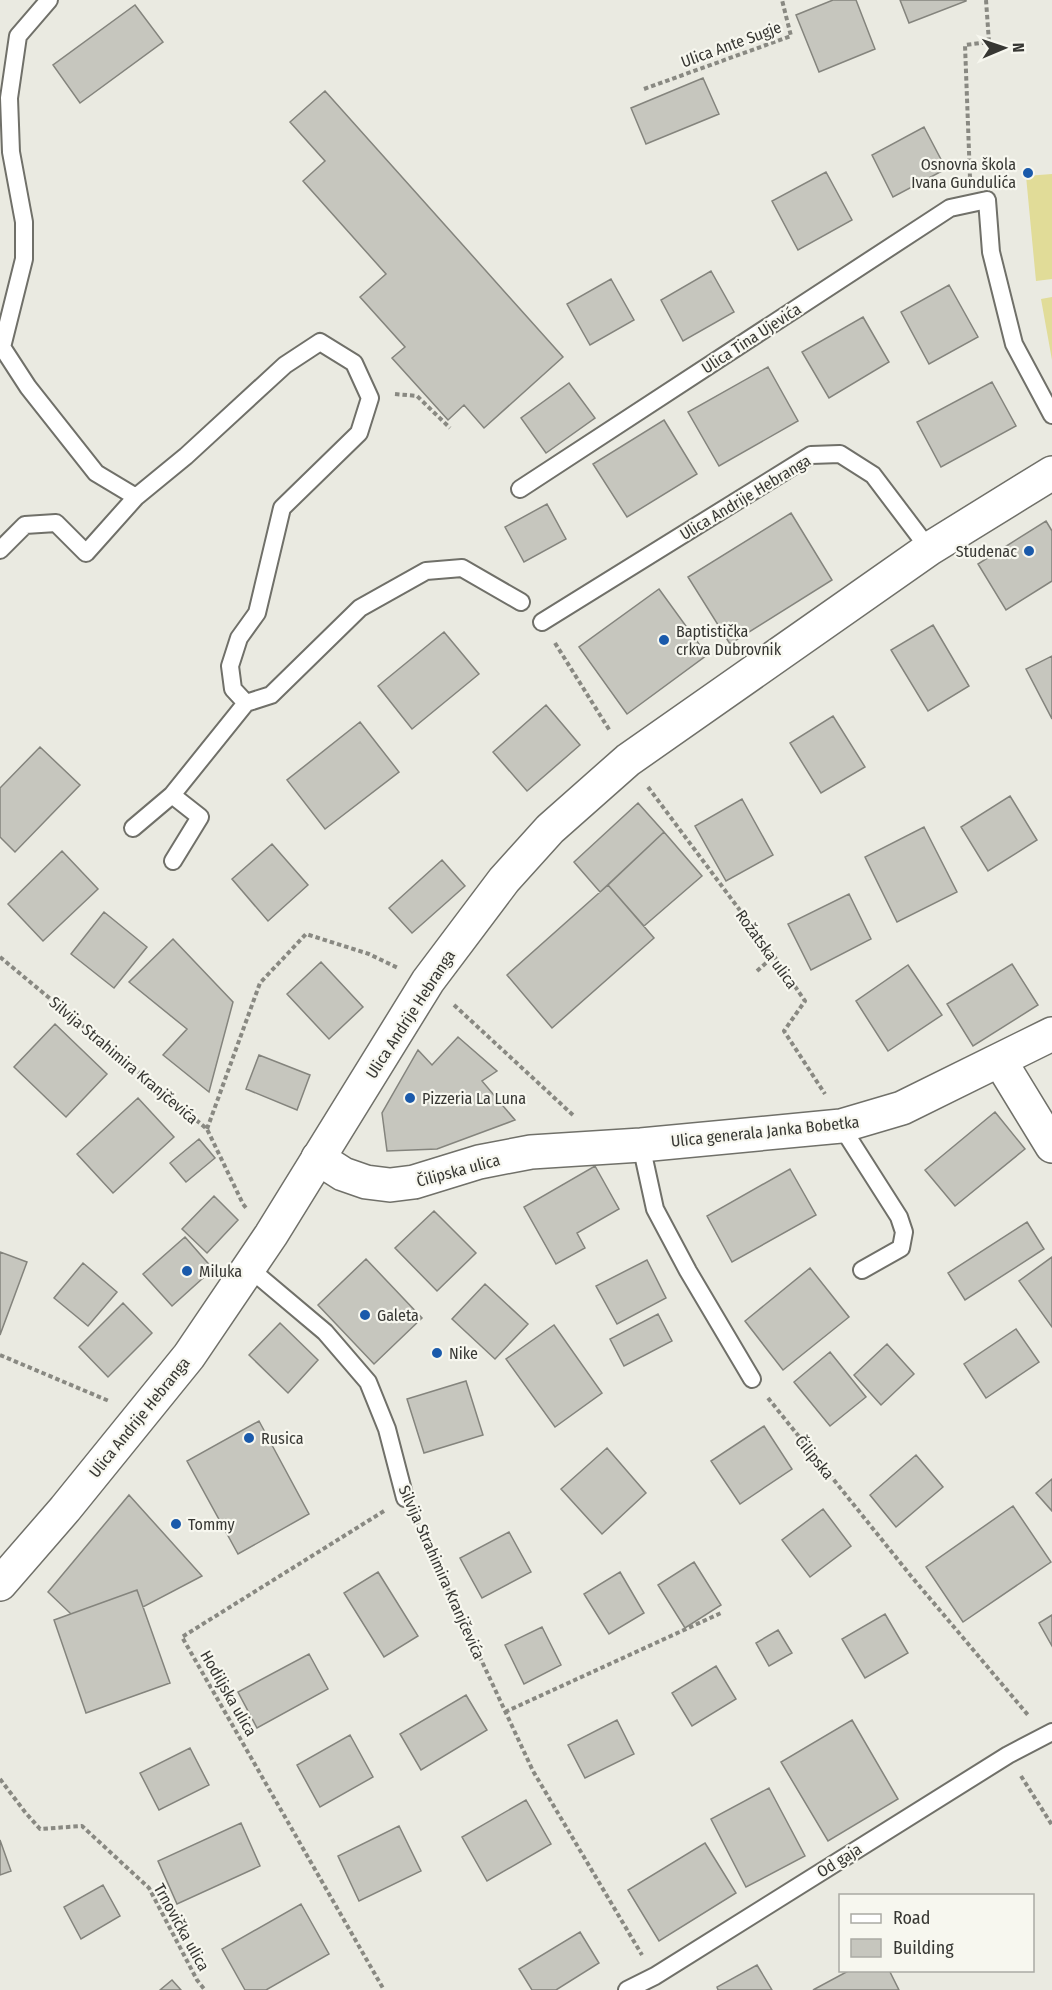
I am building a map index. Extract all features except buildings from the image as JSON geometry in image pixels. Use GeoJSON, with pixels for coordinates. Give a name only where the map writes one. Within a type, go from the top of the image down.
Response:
{"type":"FeatureCollection","features":[{"type":"Feature","properties":{"kind":"street","name":"Ulica Andrije Hebranga"},"geometry":{"type":"LineString","coordinates":[[0,1584],[65,1509],[189,1356],[271,1235],[428,981],[504,880],[550,829],[628,760],[929,549],[1052,473]]}},
{"type":"Feature","properties":{"kind":"street","name":"Ulica generala Janka Bobetka"},"geometry":{"type":"LineString","coordinates":[[602,1147],[841,1126],[902,1108],[1052,1034]]}},
{"type":"Feature","properties":{"kind":"street"},"geometry":{"type":"LineString","coordinates":[[1000,1061],[1052,1146]]}},
{"type":"Feature","properties":{"kind":"street","name":"Čilipska ulica"},"geometry":{"type":"LineString","coordinates":[[318,1158],[351,1177],[366,1182],[390,1185],[414,1182],[479,1162],[531,1152],[602,1147]]}},
{"type":"Feature","properties":{"kind":"lane"},"geometry":{"type":"LineString","coordinates":[[49,0],[18,36],[9,98],[11,152],[24,222],[24,259],[2,347],[28,387],[96,473],[136,497]]}},
{"type":"Feature","properties":{"kind":"lane"},"geometry":{"type":"LineString","coordinates":[[987,200],[991,252],[1014,344],[1052,415]]}},
{"type":"Feature","properties":{"kind":"lane","name":"Ulica Tina Ujevića"},"geometry":{"type":"LineString","coordinates":[[520,489],[950,208],[987,200]]}},
{"type":"Feature","properties":{"kind":"lane"},"geometry":{"type":"LineString","coordinates":[[0,550],[25,525],[56,523],[86,553],[136,497],[186,456],[285,365],[320,342],[354,363],[370,398],[359,433],[282,508],[257,613],[238,638],[230,666],[233,689],[246,703]]}},
{"type":"Feature","properties":{"kind":"lane","name":"Ulica Andrije Hebranga"},"geometry":{"type":"LineString","coordinates":[[542,622],[811,455],[840,454],[873,475],[929,549]]}},
{"type":"Feature","properties":{"kind":"lane"},"geometry":{"type":"LineString","coordinates":[[133,828],[172,795],[246,703],[271,695],[360,608],[426,571],[462,568],[521,602]]}},
{"type":"Feature","properties":{"kind":"lane"},"geometry":{"type":"LineString","coordinates":[[172,795],[200,818],[173,861]]}},
{"type":"Feature","properties":{"kind":"lane"},"geometry":{"type":"LineString","coordinates":[[841,1126],[899,1218],[904,1232],[901,1248],[862,1270]]}},
{"type":"Feature","properties":{"kind":"lane"},"geometry":{"type":"LineString","coordinates":[[641,1145],[655,1209],[688,1271],[752,1379]]}},
{"type":"Feature","properties":{"kind":"lane","name":"Silvija Strahimira Kranjčevića"},"geometry":{"type":"LineString","coordinates":[[249,1268],[325,1332],[368,1382],[387,1429],[405,1498]]}},
{"type":"Feature","properties":{"kind":"lane","name":"Od gaja"},"geometry":{"type":"LineString","coordinates":[[627,1990],[655,1976],[1008,1755],[1049,1734]]}},
{"type":"Feature","properties":{"kind":"path","name":"Ulica Ante Sugje"},"geometry":{"type":"LineString","coordinates":[[644,88],[791,36],[782,0]]}},
{"type":"Feature","properties":{"kind":"path"},"geometry":{"type":"LineString","coordinates":[[986,0],[989,42],[965,45],[971,188],[987,200]]}},
{"type":"Feature","properties":{"kind":"path"},"geometry":{"type":"LineString","coordinates":[[367,392],[417,396],[450,429]]}},
{"type":"Feature","properties":{"kind":"path","name":"Rožatska ulica"},"geometry":{"type":"LineString","coordinates":[[542,622],[628,760],[805,1001],[784,1031],[822,1087],[841,1126]]}},
{"type":"Feature","properties":{"kind":"path"},"geometry":{"type":"LineString","coordinates":[[757,971],[774,956]]}},
{"type":"Feature","properties":{"kind":"path","name":"Silvija Strahimira Kranjčevića"},"geometry":{"type":"LineString","coordinates":[[0,957],[207,1129],[243,1204],[271,1235]]}},
{"type":"Feature","properties":{"kind":"path"},"geometry":{"type":"LineString","coordinates":[[0,1355],[107,1399],[129,1428]]}},
{"type":"Feature","properties":{"kind":"path","name":"Čilipska"},"geometry":{"type":"LineString","coordinates":[[752,1379],[911,1576],[1049,1734]]}},
{"type":"Feature","properties":{"kind":"path","name":"Silvija Strahimira Kranjčevića"},"geometry":{"type":"LineString","coordinates":[[405,1498],[532,1771],[655,1976]]}},
{"type":"Feature","properties":{"kind":"path","name":"Hodiljska ulica"},"geometry":{"type":"LineString","coordinates":[[384,1990],[182,1637],[405,1498]]}},
{"type":"Feature","properties":{"kind":"path"},"geometry":{"type":"LineString","coordinates":[[506,1712],[721,1613]]}},
{"type":"Feature","properties":{"kind":"path"},"geometry":{"type":"LineString","coordinates":[[1008,1755],[1052,1825]]}},
{"type":"Feature","properties":{"kind":"path","name":"Trnovička ulica"},"geometry":{"type":"LineString","coordinates":[[0,1779],[24,1812],[40,1829],[82,1826],[149,1888],[204,1990]]}},
{"type":"Feature","properties":{"kind":"shaded area"},"geometry":{"type":"Polygon","coordinates":[[[1052,174],[1052,279],[1036,281],[1026,176],[1052,174]]]}},
{"type":"Feature","properties":{"kind":"shaded area"},"geometry":{"type":"Polygon","coordinates":[[[1052,297],[1052,360],[1041,299],[1052,297]]]}},
{"type":"Feature","properties":{"kind":"place","name":"Osnovna škola Ivana Gundulića"},"geometry":{"type":"Point","coordinates":[1028,173]}},
{"type":"Feature","properties":{"kind":"place","name":"Studenac"},"geometry":{"type":"Point","coordinates":[1029,551]}},
{"type":"Feature","properties":{"kind":"place","name":"Baptistička crkva Dubrovnik"},"geometry":{"type":"Point","coordinates":[664,640]}},
{"type":"Feature","properties":{"kind":"place","name":"Pizzeria La Luna"},"geometry":{"type":"Point","coordinates":[410,1098]}},
{"type":"Feature","properties":{"kind":"place","name":"Miluka"},"geometry":{"type":"Point","coordinates":[187,1271]}},
{"type":"Feature","properties":{"kind":"place","name":"Galeta"},"geometry":{"type":"Point","coordinates":[365,1315]}},
{"type":"Feature","properties":{"kind":"place","name":"Nike"},"geometry":{"type":"Point","coordinates":[437,1353]}},
{"type":"Feature","properties":{"kind":"place","name":"Rusica"},"geometry":{"type":"Point","coordinates":[249,1438]}},
{"type":"Feature","properties":{"kind":"place","name":"Tommy"},"geometry":{"type":"Point","coordinates":[176,1524]}}]}
